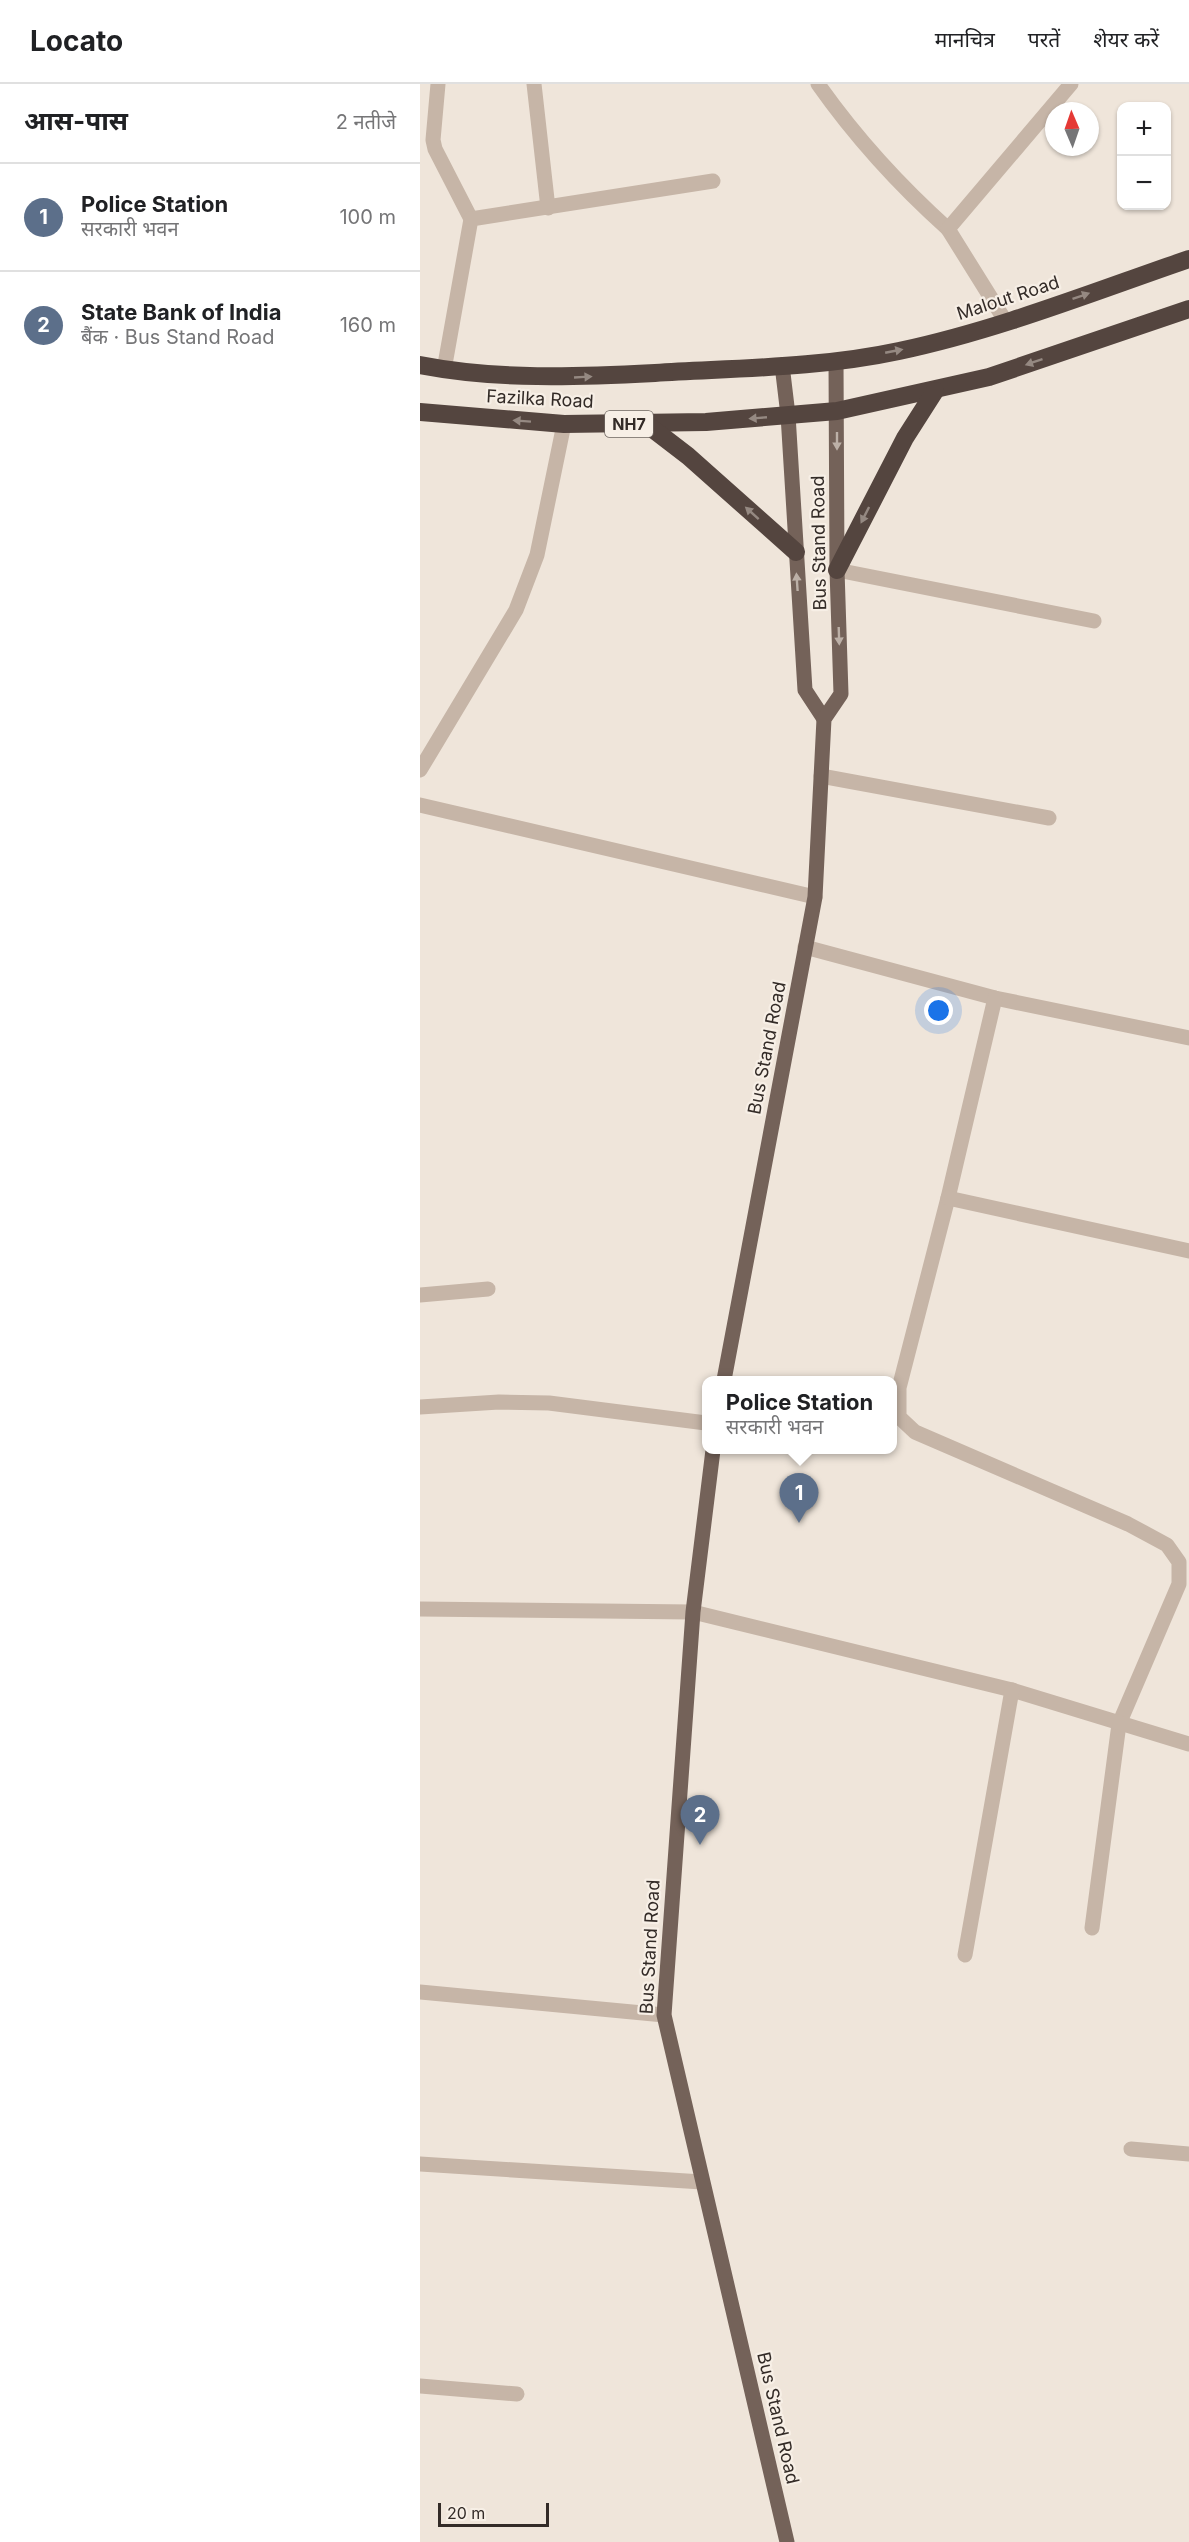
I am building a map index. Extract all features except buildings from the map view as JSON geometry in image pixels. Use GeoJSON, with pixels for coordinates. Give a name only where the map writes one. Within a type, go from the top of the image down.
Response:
{"type":"FeatureCollection","features":[{"type":"Feature","properties":{"kind":"highway","name":"Malout Road"},"geometry":{"type":"LineString","coordinates":[[836,361],[899,351],[1006,322],[1189,259]]}},
{"type":"Feature","properties":{"kind":"highway","name":"NH7"},"geometry":{"type":"LineString","coordinates":[[837,411],[935,391],[989,377],[1189,309]]}},
{"type":"Feature","properties":{"kind":"highway","name":"Fazilka Road"},"geometry":{"type":"LineString","coordinates":[[420,365],[444,370],[565,378],[836,361]]}},
{"type":"Feature","properties":{"kind":"highway"},"geometry":{"type":"LineString","coordinates":[[837,570],[905,438],[935,391]]}},
{"type":"Feature","properties":{"kind":"highway","name":"Fazilka Road"},"geometry":{"type":"LineString","coordinates":[[420,412],[564,424],[706,422],[837,411]]}},
{"type":"Feature","properties":{"kind":"highway"},"geometry":{"type":"LineString","coordinates":[[645,423],[688,456],[796,552]]}},
{"type":"Feature","properties":{"kind":"main road","name":"Bus Stand Road"},"geometry":{"type":"LineString","coordinates":[[725,1376],[814,897],[824,719],[842,694],[837,570],[836,361]]}},
{"type":"Feature","properties":{"kind":"main road","name":"Bus Stand Road"},"geometry":{"type":"LineString","coordinates":[[782,365],[788,416],[805,690],[824,719]]}},
{"type":"Feature","properties":{"kind":"main road","name":"Bus Stand Road"},"geometry":{"type":"LineString","coordinates":[[712,1454],[693,1612],[664,2015],[787,2542]]}},
{"type":"Feature","properties":{"kind":"street"},"geometry":{"type":"LineString","coordinates":[[438,84],[433,140],[435,149],[471,219],[444,370]]}},
{"type":"Feature","properties":{"kind":"street"},"geometry":{"type":"LineString","coordinates":[[534,84],[548,208]]}},
{"type":"Feature","properties":{"kind":"street"},"geometry":{"type":"LineString","coordinates":[[818,84],[842,118],[905,191],[948,229],[1006,322]]}},
{"type":"Feature","properties":{"kind":"street"},"geometry":{"type":"LineString","coordinates":[[948,229],[1071,84]]}},
{"type":"Feature","properties":{"kind":"street"},"geometry":{"type":"LineString","coordinates":[[471,219],[713,181]]}},
{"type":"Feature","properties":{"kind":"street"},"geometry":{"type":"LineString","coordinates":[[420,770],[516,610],[537,555],[564,424]]}},
{"type":"Feature","properties":{"kind":"street"},"geometry":{"type":"LineString","coordinates":[[837,570],[1094,621]]}},
{"type":"Feature","properties":{"kind":"street"},"geometry":{"type":"LineString","coordinates":[[821,776],[1049,818]]}},
{"type":"Feature","properties":{"kind":"street"},"geometry":{"type":"LineString","coordinates":[[420,806],[814,897]]}},
{"type":"Feature","properties":{"kind":"street"},"geometry":{"type":"LineString","coordinates":[[805,947],[995,998],[1189,1038]]}},
{"type":"Feature","properties":{"kind":"street"},"geometry":{"type":"LineString","coordinates":[[995,998],[948,1198],[899,1388],[899,1417],[915,1432],[1128,1524],[1167,1545],[1179,1562],[1179,1584],[1119,1724],[1092,1928]]}},
{"type":"Feature","properties":{"kind":"street"},"geometry":{"type":"LineString","coordinates":[[948,1198],[1189,1251]]}},
{"type":"Feature","properties":{"kind":"street"},"geometry":{"type":"LineString","coordinates":[[420,1295],[488,1289]]}},
{"type":"Feature","properties":{"kind":"street"},"geometry":{"type":"LineString","coordinates":[[420,1407],[499,1402],[549,1403],[702,1423]]}},
{"type":"Feature","properties":{"kind":"street"},"geometry":{"type":"LineString","coordinates":[[420,1609],[693,1612],[1012,1690],[1189,1744]]}},
{"type":"Feature","properties":{"kind":"street"},"geometry":{"type":"LineString","coordinates":[[965,1955],[1012,1690]]}},
{"type":"Feature","properties":{"kind":"street"},"geometry":{"type":"LineString","coordinates":[[420,1992],[664,2015]]}},
{"type":"Feature","properties":{"kind":"street"},"geometry":{"type":"LineString","coordinates":[[1131,2149],[1189,2154]]}},
{"type":"Feature","properties":{"kind":"street"},"geometry":{"type":"LineString","coordinates":[[420,2164],[702,2182]]}},
{"type":"Feature","properties":{"kind":"street"},"geometry":{"type":"LineString","coordinates":[[420,2386],[517,2394]]}},
{"type":"Feature","properties":{"kind":"place","name":"Police Station"},"geometry":{"type":"Point","coordinates":[799,1523]}},
{"type":"Feature","properties":{"kind":"place","name":"State Bank of India"},"geometry":{"type":"Point","coordinates":[700,1845]}}]}
